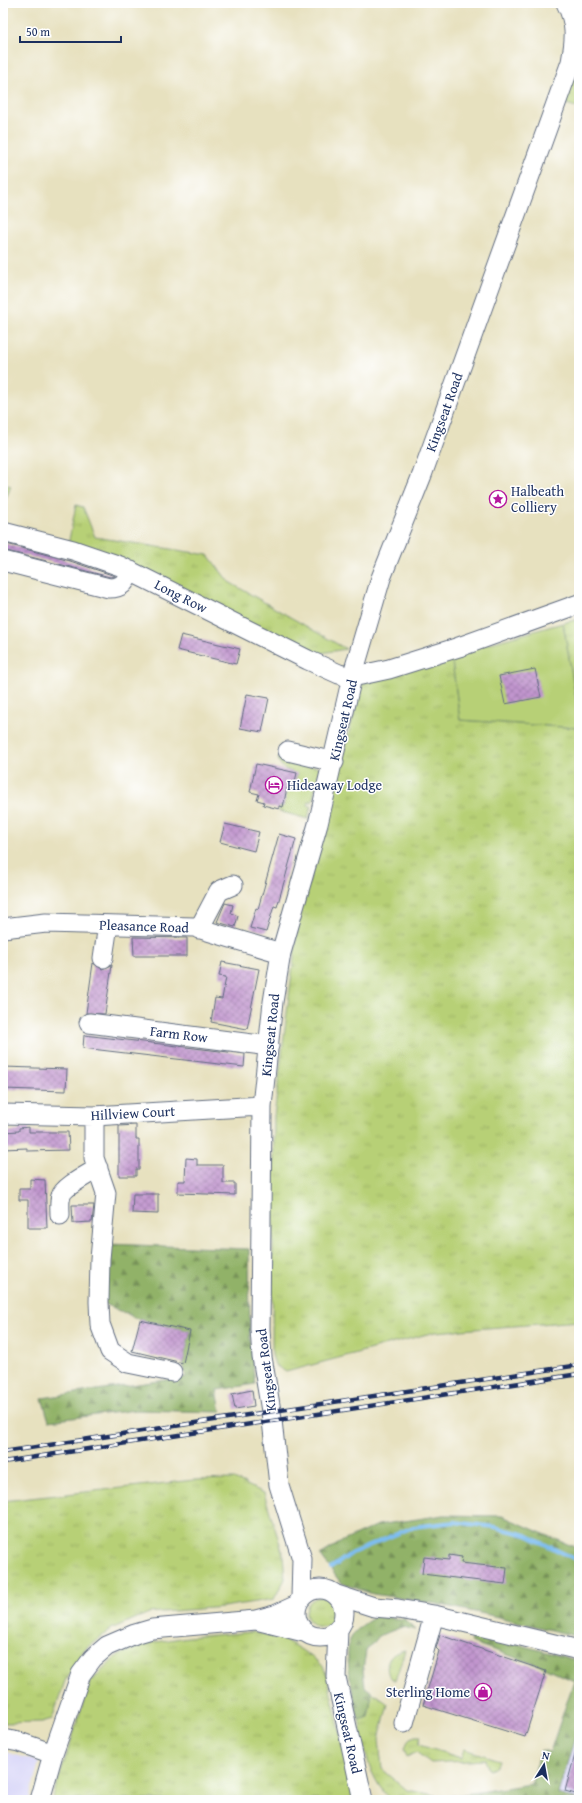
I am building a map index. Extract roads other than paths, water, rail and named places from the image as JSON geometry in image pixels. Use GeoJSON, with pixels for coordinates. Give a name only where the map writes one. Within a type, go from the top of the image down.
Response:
{"type":"FeatureCollection","features":[{"type":"Feature","properties":{"kind":"street","name":"Kingseat Road"},"geometry":{"type":"LineString","coordinates":[[336,1677],[296,1620],[302,1559],[279,1484],[271,1411],[262,1357],[260,1298],[262,1106],[281,953],[334,762],[352,677],[381,578],[424,467],[571,62],[575,37],[572,14],[568,4]]}},
{"type":"Feature","properties":{"kind":"street","name":"Long Row"},"geometry":{"type":"LineString","coordinates":[[3,532],[73,550],[120,566],[308,660],[339,674],[352,677]]}},
{"type":"Feature","properties":{"kind":"street"},"geometry":{"type":"LineString","coordinates":[[3,561],[109,588],[117,588],[124,584],[131,571]]}},
{"type":"Feature","properties":{"kind":"street"},"geometry":{"type":"LineString","coordinates":[[352,677],[389,669],[459,648],[579,604]]}},
{"type":"Feature","properties":{"kind":"street"},"geometry":{"type":"LineString","coordinates":[[288,751],[334,762]]}},
{"type":"Feature","properties":{"kind":"street"},"geometry":{"type":"LineString","coordinates":[[199,929],[219,891],[233,885]]}},
{"type":"Feature","properties":{"kind":"street","name":"Pleasance Road"},"geometry":{"type":"LineString","coordinates":[[3,928],[46,923],[194,927],[281,953]]}},
{"type":"Feature","properties":{"kind":"street"},"geometry":{"type":"LineString","coordinates":[[102,925],[103,958]]}},
{"type":"Feature","properties":{"kind":"street","name":"Farm Row"},"geometry":{"type":"LineString","coordinates":[[88,1023],[269,1046]]}},
{"type":"Feature","properties":{"kind":"street","name":"Hillview Court"},"geometry":{"type":"LineString","coordinates":[[3,1114],[94,1116],[262,1106]]}},
{"type":"Feature","properties":{"kind":"street"},"geometry":{"type":"LineString","coordinates":[[94,1116],[94,1158],[106,1193],[100,1259],[100,1324],[110,1351],[128,1363],[172,1372]]}},
{"type":"Feature","properties":{"kind":"street"},"geometry":{"type":"LineString","coordinates":[[60,1214],[61,1195],[65,1188],[98,1168]]}},
{"type":"Feature","properties":{"kind":"street","name":"Kingseat Road"},"geometry":{"type":"LineString","coordinates":[[302,1559],[342,1602],[344,1617],[339,1628],[336,1677],[350,1748],[365,1796]]}},
{"type":"Feature","properties":{"kind":"street"},"geometry":{"type":"LineString","coordinates":[[40,1800],[53,1754],[81,1674],[93,1658],[107,1646],[135,1634],[152,1630],[256,1620],[275,1615],[299,1601],[313,1590],[322,1589],[374,1607],[398,1608],[434,1614],[579,1650]]}},
{"type":"Feature","properties":{"kind":"street"},"geometry":{"type":"LineString","coordinates":[[256,1620],[307,1634],[325,1637],[374,1607]]}},
{"type":"Feature","properties":{"kind":"street"},"geometry":{"type":"LineString","coordinates":[[404,1723],[434,1614]]}},
{"type":"Feature","properties":{"kind":"street"},"geometry":{"type":"LineString","coordinates":[[3,1739],[19,1742],[53,1754]]}},
{"type":"Feature","properties":{"kind":"waterway"},"geometry":{"type":"LineString","coordinates":[[331,1568],[352,1553],[413,1527],[454,1522],[495,1527],[526,1535],[579,1561]]}},
{"type":"Feature","properties":{"kind":"railway"},"geometry":{"type":"LineString","coordinates":[[3,1452],[579,1365]]}},
{"type":"Feature","properties":{"kind":"railway"},"geometry":{"type":"LineString","coordinates":[[3,1462],[579,1374]]}},
{"type":"Feature","properties":{"kind":"place","name":"Halbeath Colliery"},"geometry":{"type":"Point","coordinates":[498,499]}},
{"type":"Feature","properties":{"kind":"place","name":"Hideaway Lodge"},"geometry":{"type":"Point","coordinates":[274,785]}},
{"type":"Feature","properties":{"kind":"place","name":"Sterling Home"},"geometry":{"type":"Point","coordinates":[483,1692]}}]}
